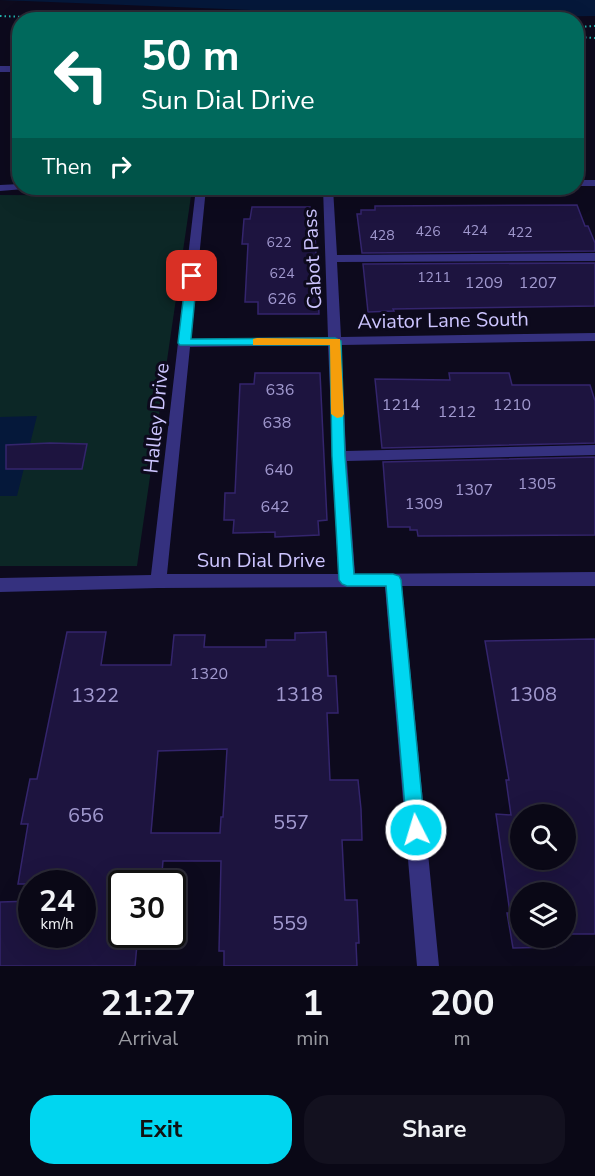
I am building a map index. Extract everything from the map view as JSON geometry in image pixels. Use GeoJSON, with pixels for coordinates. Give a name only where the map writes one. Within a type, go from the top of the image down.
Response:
{"type":"FeatureCollection","features":[{"type":"Feature","properties":{"kind":"street","name":"Halley Drive"},"geometry":{"type":"LineString","coordinates":[[158,581],[200,195]]}},
{"type":"Feature","properties":{"kind":"street","name":"Cabot Pass"},"geometry":{"type":"LineString","coordinates":[[328,195],[339,456],[347,580]]}},
{"type":"Feature","properties":{"kind":"street"},"geometry":{"type":"LineString","coordinates":[[331,259],[595,257]]}},
{"type":"Feature","properties":{"kind":"street","name":"Aviator Lane South"},"geometry":{"type":"LineString","coordinates":[[184,343],[595,338]]}},
{"type":"Feature","properties":{"kind":"street"},"geometry":{"type":"LineString","coordinates":[[339,456],[595,450]]}},
{"type":"Feature","properties":{"kind":"street","name":"Sun Dial Drive"},"geometry":{"type":"LineString","coordinates":[[0,587],[158,581],[595,579]]}},
{"type":"Feature","properties":{"kind":"street"},"geometry":{"type":"LineString","coordinates":[[393,580],[428,966]]}},
{"type":"Feature","properties":{"kind":"green space"},"geometry":{"type":"Polygon","coordinates":[[[0,195],[191,196],[137,566],[0,566],[0,195]]]}},
{"type":"Feature","properties":{"kind":"water"},"geometry":{"type":"Polygon","coordinates":[[[0,0],[595,0],[595,16],[584,16],[584,12],[301,12],[0,0]]]}},
{"type":"Feature","properties":{"kind":"water"},"geometry":{"type":"Polygon","coordinates":[[[37,416],[17,496],[0,496],[0,417],[37,416]]]}},
{"type":"Feature","properties":{"kind":"building"},"geometry":{"type":"Polygon","coordinates":[[[577,205],[595,243],[595,251],[362,253],[357,214],[361,214],[361,210],[375,210],[375,206],[577,205]]]}},
{"type":"Feature","properties":{"kind":"building"},"geometry":{"type":"Polygon","coordinates":[[[252,207],[310,207],[310,214],[314,214],[319,314],[258,314],[258,302],[245,302],[248,244],[242,244],[244,219],[250,219],[252,207]]]}},
{"type":"Feature","properties":{"kind":"building"},"geometry":{"type":"Polygon","coordinates":[[[595,263],[595,306],[393,309],[394,311],[368,312],[363,264],[595,263]]]}},
{"type":"Feature","properties":{"kind":"building"},"geometry":{"type":"Polygon","coordinates":[[[255,373],[320,373],[327,520],[318,521],[319,535],[275,537],[275,532],[233,533],[234,520],[224,520],[225,493],[235,493],[240,384],[254,384],[255,373]]]}},
{"type":"Feature","properties":{"kind":"building"},"geometry":{"type":"Polygon","coordinates":[[[449,373],[509,373],[512,385],[590,385],[595,401],[595,443],[382,448],[375,379],[450,380],[449,373]]]}},
{"type":"Feature","properties":{"kind":"building"},"geometry":{"type":"Polygon","coordinates":[[[87,444],[82,469],[6,469],[6,445],[87,444]]]}},
{"type":"Feature","properties":{"kind":"building"},"geometry":{"type":"Polygon","coordinates":[[[595,457],[595,535],[418,536],[417,530],[410,530],[410,527],[388,527],[383,462],[595,457]]]}},
{"type":"Feature","properties":{"kind":"building"},"geometry":{"type":"Polygon","coordinates":[[[67,632],[106,632],[101,665],[171,665],[174,635],[205,635],[204,647],[266,647],[266,640],[295,640],[295,633],[326,632],[328,676],[336,676],[338,713],[327,713],[330,780],[358,780],[361,809],[362,840],[342,840],[345,900],[357,900],[359,943],[356,943],[357,966],[224,966],[224,951],[219,951],[221,861],[163,861],[162,870],[108,870],[108,948],[137,948],[135,966],[0,966],[0,902],[18,901],[18,948],[96,948],[96,870],[20,870],[28,824],[21,824],[30,779],[37,779],[67,632]],[[227,749],[158,751],[151,833],[220,833],[221,817],[223,817],[227,749]]]}},
{"type":"Feature","properties":{"kind":"building"},"geometry":{"type":"Polygon","coordinates":[[[595,639],[595,934],[576,934],[576,882],[510,882],[510,913],[496,814],[510,815],[510,870],[576,870],[576,804],[510,804],[510,808],[506,780],[509,780],[485,641],[595,639]]]}},
{"type":"Feature","properties":{"kind":"building"},"geometry":{"type":"Polygon","coordinates":[[[507,913],[510,913],[510,930],[507,913]]]}},
{"type":"Feature","properties":{"kind":"slow traffic"},"geometry":{"type":"LineString","coordinates":[[257,342],[335,341],[337,414]]}},
{"type":"Feature","properties":{"kind":"route"},"geometry":{"type":"LineString","coordinates":[[192,276],[184,343],[335,341],[347,580],[393,580],[416,830]]}}]}
